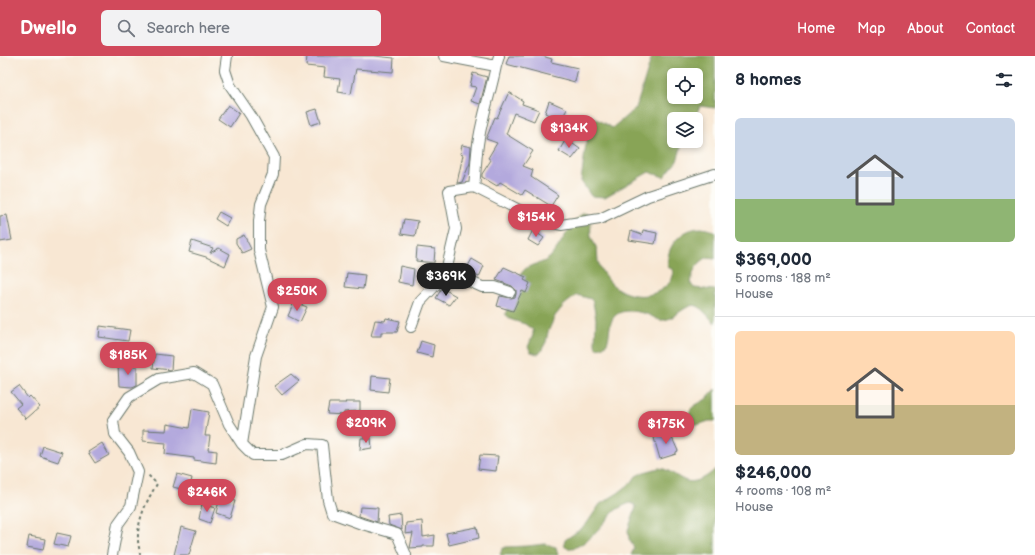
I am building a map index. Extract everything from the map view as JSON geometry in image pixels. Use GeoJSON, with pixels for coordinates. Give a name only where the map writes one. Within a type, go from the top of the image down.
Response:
{"type":"FeatureCollection","features":[{"type":"Feature","properties":{"kind":"street"},"geometry":{"type":"LineString","coordinates":[[227,56],[225,70],[230,85],[270,147],[274,157],[273,174],[261,204],[259,221],[259,250],[273,307],[256,356],[242,444]]}},
{"type":"Feature","properties":{"kind":"street"},"geometry":{"type":"LineString","coordinates":[[444,56],[496,66]]}},
{"type":"Feature","properties":{"kind":"street"},"geometry":{"type":"LineString","coordinates":[[474,187],[479,139],[486,103],[492,88],[499,56]]}},
{"type":"Feature","properties":{"kind":"street"},"geometry":{"type":"LineString","coordinates":[[411,327],[420,302],[434,287],[447,267],[456,229],[449,191],[474,187],[528,215],[561,225],[600,219],[648,196],[715,174]]}},
{"type":"Feature","properties":{"kind":"street"},"geometry":{"type":"LineString","coordinates":[[447,267],[462,278],[482,287],[495,287],[510,292]]}},
{"type":"Feature","properties":{"kind":"street"},"geometry":{"type":"LineString","coordinates":[[112,555],[118,524],[131,506],[138,472],[129,452],[115,434],[113,420],[129,398],[159,379],[194,373],[212,384],[229,424],[242,444],[253,455],[282,455],[307,444],[322,445],[328,500],[332,513],[362,524],[397,534],[406,555]]}},
{"type":"Feature","properties":{"kind":"path"},"geometry":{"type":"LineString","coordinates":[[138,472],[148,475],[157,484],[147,500],[141,517],[138,539],[140,555]]}},
{"type":"Feature","properties":{"kind":"green space"},"geometry":{"type":"Polygon","coordinates":[[[652,56],[715,56],[715,108],[700,106],[697,112],[667,112],[667,148],[681,148],[677,161],[664,177],[649,172],[605,197],[591,196],[581,181],[589,121],[593,117],[612,128],[636,108],[652,56]]]}},
{"type":"Feature","properties":{"kind":"green space"},"geometry":{"type":"Polygon","coordinates":[[[583,213],[589,214],[591,236],[597,250],[598,263],[604,275],[623,292],[638,295],[653,294],[660,291],[671,281],[673,277],[673,270],[668,267],[669,253],[675,241],[680,236],[693,229],[700,228],[715,231],[715,259],[706,258],[699,263],[695,269],[691,284],[694,288],[715,290],[715,323],[701,309],[693,305],[664,320],[638,312],[622,312],[615,316],[611,323],[607,343],[602,347],[596,348],[596,319],[593,302],[591,299],[577,295],[564,305],[555,316],[548,332],[546,342],[540,353],[537,354],[531,352],[528,347],[533,335],[533,330],[525,324],[512,320],[505,314],[515,295],[522,272],[528,267],[543,262],[549,258],[583,213]]]}},
{"type":"Feature","properties":{"kind":"green space"},"geometry":{"type":"Polygon","coordinates":[[[715,389],[715,421],[709,421],[697,425],[689,420],[690,411],[693,406],[706,399],[715,389]]]}},
{"type":"Feature","properties":{"kind":"green space"},"geometry":{"type":"Polygon","coordinates":[[[659,468],[669,471],[684,480],[692,482],[709,475],[715,469],[715,555],[631,555],[634,548],[629,539],[628,530],[636,507],[634,504],[630,503],[616,510],[592,535],[578,546],[571,548],[565,547],[565,540],[585,526],[600,504],[618,493],[632,482],[636,476],[659,468]]]}},
{"type":"Feature","properties":{"kind":"green space"},"geometry":{"type":"Polygon","coordinates":[[[545,544],[556,547],[558,555],[500,555],[502,549],[506,547],[545,544]]]}},
{"type":"Feature","properties":{"kind":"building"},"geometry":{"type":"Polygon","coordinates":[[[307,56],[374,56],[394,58],[393,72],[356,69],[351,94],[338,92],[340,79],[324,77],[325,68],[306,66],[307,56]]]}},
{"type":"Feature","properties":{"kind":"building"},"geometry":{"type":"Polygon","coordinates":[[[509,56],[542,56],[552,59],[551,62],[578,68],[575,82],[506,64],[509,56]]]}},
{"type":"Feature","properties":{"kind":"building"},"geometry":{"type":"Polygon","coordinates":[[[473,73],[487,77],[480,104],[471,101],[476,87],[470,86],[473,73]]]}},
{"type":"Feature","properties":{"kind":"building"},"geometry":{"type":"Polygon","coordinates":[[[509,92],[523,101],[522,104],[539,110],[534,121],[514,113],[506,134],[533,151],[523,166],[533,170],[531,177],[558,195],[551,206],[525,190],[522,195],[500,182],[497,186],[482,177],[482,174],[491,160],[488,158],[497,143],[486,139],[495,117],[497,118],[509,92]]]}},
{"type":"Feature","properties":{"kind":"building"},"geometry":{"type":"Polygon","coordinates":[[[549,101],[567,109],[561,121],[545,113],[549,101]]]}},
{"type":"Feature","properties":{"kind":"building"},"geometry":{"type":"Polygon","coordinates":[[[228,105],[239,113],[230,127],[218,119],[228,105]]]}},
{"type":"Feature","properties":{"kind":"building"},"geometry":{"type":"Polygon","coordinates":[[[317,109],[321,122],[311,125],[307,112],[317,109]]]}},
{"type":"Feature","properties":{"kind":"building"},"geometry":{"type":"Polygon","coordinates":[[[566,139],[580,149],[572,159],[559,151],[566,139]]]}},
{"type":"Feature","properties":{"kind":"building"},"geometry":{"type":"Polygon","coordinates":[[[462,145],[471,147],[470,163],[462,182],[457,183],[463,155],[460,154],[462,145]]]}},
{"type":"Feature","properties":{"kind":"building"},"geometry":{"type":"Polygon","coordinates":[[[219,212],[230,218],[226,226],[215,219],[219,212]]]}},
{"type":"Feature","properties":{"kind":"building"},"geometry":{"type":"Polygon","coordinates":[[[7,215],[12,240],[0,242],[0,216],[7,215]]]}},
{"type":"Feature","properties":{"kind":"building"},"geometry":{"type":"Polygon","coordinates":[[[404,219],[418,221],[415,236],[401,234],[404,219]]]}},
{"type":"Feature","properties":{"kind":"building"},"geometry":{"type":"Polygon","coordinates":[[[533,230],[544,238],[538,246],[528,240],[533,230]]]}},
{"type":"Feature","properties":{"kind":"building"},"geometry":{"type":"Polygon","coordinates":[[[643,230],[657,233],[655,244],[629,240],[631,231],[642,235],[643,230]]]}},
{"type":"Feature","properties":{"kind":"building"},"geometry":{"type":"Polygon","coordinates":[[[244,235],[251,249],[242,253],[236,243],[236,239],[244,235]]]}},
{"type":"Feature","properties":{"kind":"building"},"geometry":{"type":"Polygon","coordinates":[[[192,241],[213,248],[210,253],[219,248],[230,254],[225,266],[206,257],[189,252],[192,241]]]}},
{"type":"Feature","properties":{"kind":"building"},"geometry":{"type":"Polygon","coordinates":[[[417,247],[435,249],[434,263],[416,261],[417,247]]]}},
{"type":"Feature","properties":{"kind":"building"},"geometry":{"type":"Polygon","coordinates":[[[472,259],[484,266],[479,277],[465,271],[472,259]]]}},
{"type":"Feature","properties":{"kind":"building"},"geometry":{"type":"Polygon","coordinates":[[[400,266],[414,269],[412,285],[398,282],[400,266]]]}},
{"type":"Feature","properties":{"kind":"building"},"geometry":{"type":"Polygon","coordinates":[[[504,267],[526,277],[524,280],[530,283],[526,293],[522,291],[513,311],[497,306],[500,296],[511,298],[515,297],[516,294],[516,290],[512,286],[496,280],[504,267]]]}},
{"type":"Feature","properties":{"kind":"building"},"geometry":{"type":"Polygon","coordinates":[[[347,273],[365,275],[363,289],[345,287],[347,273]]]}},
{"type":"Feature","properties":{"kind":"building"},"geometry":{"type":"Polygon","coordinates":[[[442,288],[456,296],[449,305],[436,298],[442,288]]]}},
{"type":"Feature","properties":{"kind":"building"},"geometry":{"type":"Polygon","coordinates":[[[294,302],[307,307],[300,322],[288,316],[294,302]]]}},
{"type":"Feature","properties":{"kind":"building"},"geometry":{"type":"Polygon","coordinates":[[[386,318],[400,321],[397,332],[381,332],[381,336],[371,336],[375,320],[385,321],[386,318]]]}},
{"type":"Feature","properties":{"kind":"building"},"geometry":{"type":"Polygon","coordinates":[[[100,326],[130,330],[128,341],[99,337],[100,326]]]}},
{"type":"Feature","properties":{"kind":"building"},"geometry":{"type":"Polygon","coordinates":[[[421,341],[434,345],[432,357],[417,353],[421,341]]]}},
{"type":"Feature","properties":{"kind":"building"},"geometry":{"type":"Polygon","coordinates":[[[155,354],[172,356],[171,370],[153,368],[155,354]]]}},
{"type":"Feature","properties":{"kind":"building"},"geometry":{"type":"Polygon","coordinates":[[[118,365],[137,366],[137,385],[132,387],[119,386],[118,365]]]}},
{"type":"Feature","properties":{"kind":"building"},"geometry":{"type":"Polygon","coordinates":[[[291,374],[299,381],[282,395],[274,386],[291,374]]]}},
{"type":"Feature","properties":{"kind":"building"},"geometry":{"type":"Polygon","coordinates":[[[372,376],[390,378],[388,392],[371,390],[372,376]]]}},
{"type":"Feature","properties":{"kind":"building"},"geometry":{"type":"Polygon","coordinates":[[[19,386],[28,398],[30,396],[40,407],[26,419],[16,408],[21,404],[11,392],[19,386]]]}},
{"type":"Feature","properties":{"kind":"building"},"geometry":{"type":"Polygon","coordinates":[[[345,402],[360,402],[360,411],[344,412],[344,415],[327,414],[329,403],[346,403],[345,402]]]}},
{"type":"Feature","properties":{"kind":"building"},"geometry":{"type":"Polygon","coordinates":[[[192,409],[209,412],[205,436],[210,436],[208,450],[217,451],[216,463],[165,454],[166,443],[143,441],[143,430],[166,431],[167,424],[189,428],[192,409]]]}},
{"type":"Feature","properties":{"kind":"building"},"geometry":{"type":"Polygon","coordinates":[[[669,431],[678,451],[676,454],[660,459],[654,438],[669,431]]]}},
{"type":"Feature","properties":{"kind":"building"},"geometry":{"type":"Polygon","coordinates":[[[361,438],[371,438],[372,448],[360,450],[361,438]]]}},
{"type":"Feature","properties":{"kind":"building"},"geometry":{"type":"Polygon","coordinates":[[[102,443],[109,455],[95,463],[88,452],[102,443]]]}},
{"type":"Feature","properties":{"kind":"building"},"geometry":{"type":"Polygon","coordinates":[[[43,446],[62,452],[58,462],[40,456],[43,446]]]}},
{"type":"Feature","properties":{"kind":"building"},"geometry":{"type":"Polygon","coordinates":[[[480,455],[498,456],[496,471],[478,469],[480,455]]]}},
{"type":"Feature","properties":{"kind":"building"},"geometry":{"type":"Polygon","coordinates":[[[177,474],[192,478],[189,491],[173,487],[177,474]]]}},
{"type":"Feature","properties":{"kind":"building"},"geometry":{"type":"Polygon","coordinates":[[[220,497],[235,501],[230,518],[216,513],[220,497]]]}},
{"type":"Feature","properties":{"kind":"building"},"geometry":{"type":"Polygon","coordinates":[[[202,504],[215,508],[210,523],[199,519],[202,504]]]}},
{"type":"Feature","properties":{"kind":"building"},"geometry":{"type":"Polygon","coordinates":[[[360,507],[378,508],[377,522],[359,516],[360,507]]]}},
{"type":"Feature","properties":{"kind":"building"},"geometry":{"type":"Polygon","coordinates":[[[401,515],[402,530],[389,525],[388,517],[401,515]]]}},
{"type":"Feature","properties":{"kind":"building"},"geometry":{"type":"Polygon","coordinates":[[[422,521],[423,537],[435,535],[434,546],[410,548],[413,533],[405,534],[406,523],[422,521]]]}},
{"type":"Feature","properties":{"kind":"building"},"geometry":{"type":"Polygon","coordinates":[[[181,527],[196,531],[189,555],[174,555],[181,527]]]}},
{"type":"Feature","properties":{"kind":"building"},"geometry":{"type":"Polygon","coordinates":[[[477,527],[479,538],[449,545],[446,533],[477,527]]]}},
{"type":"Feature","properties":{"kind":"building"},"geometry":{"type":"Polygon","coordinates":[[[57,533],[71,536],[68,547],[54,544],[57,533]]]}},
{"type":"Feature","properties":{"kind":"building"},"geometry":{"type":"Polygon","coordinates":[[[29,536],[45,539],[43,550],[27,547],[29,536]]]}}]}
